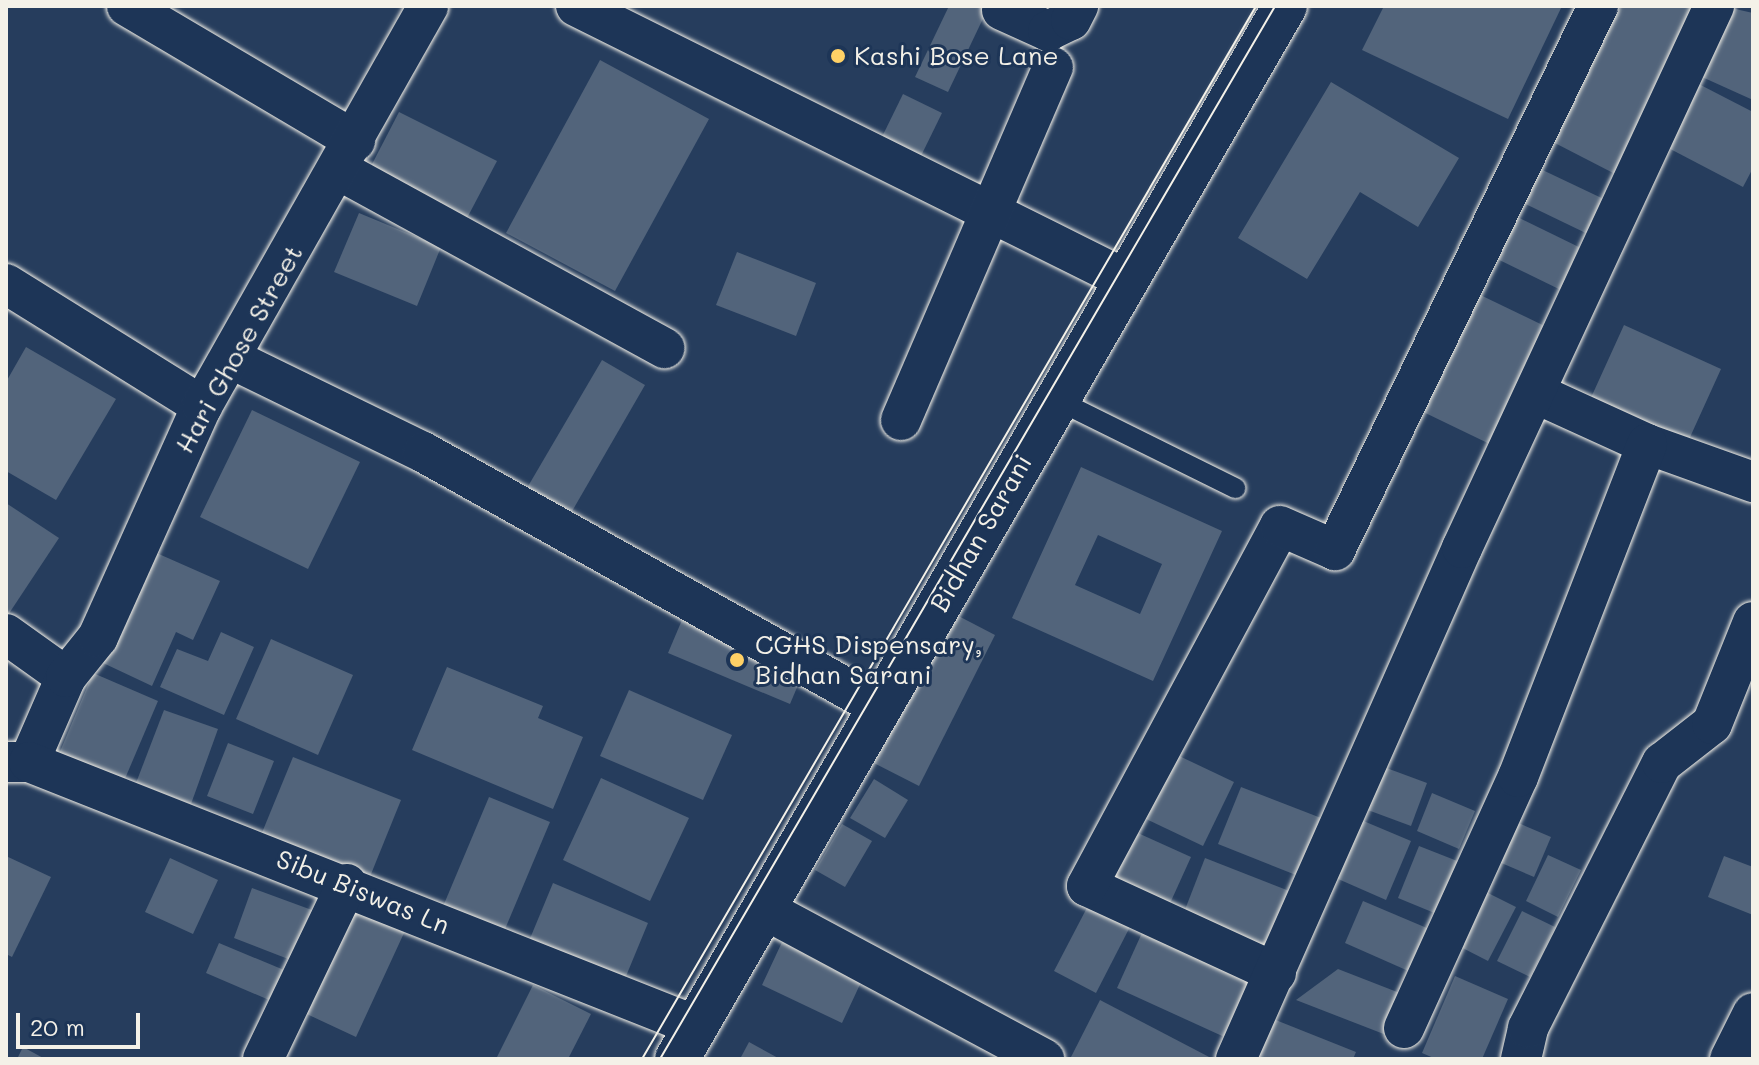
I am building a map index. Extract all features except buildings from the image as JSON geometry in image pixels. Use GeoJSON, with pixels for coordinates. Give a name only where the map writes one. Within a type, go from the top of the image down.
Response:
{"type":"FeatureCollection","features":[{"type":"Feature","properties":{"kind":"main road","name":"Bidhan Sarani"},"geometry":{"type":"LineString","coordinates":[[686,1042],[1285,6]]}},
{"type":"Feature","properties":{"kind":"street"},"geometry":{"type":"LineString","coordinates":[[127,6],[347,156],[664,348]]}},
{"type":"Feature","properties":{"kind":"street","name":"Hari Ghose Street"},"geometry":{"type":"LineString","coordinates":[[18,762],[66,677],[98,637],[202,406],[347,156],[428,6]]}},
{"type":"Feature","properties":{"kind":"street"},"geometry":{"type":"LineString","coordinates":[[576,6],[1127,280]]}},
{"type":"Feature","properties":{"kind":"street"},"geometry":{"type":"LineString","coordinates":[[1002,10],[1048,31],[1071,20],[1078,6]]}},
{"type":"Feature","properties":{"kind":"street"},"geometry":{"type":"LineString","coordinates":[[1276,973],[1087,886],[1280,526],[1335,550],[1598,6]]}},
{"type":"Feature","properties":{"kind":"street"},"geometry":{"type":"LineString","coordinates":[[1236,1059],[1535,393],[1714,6]]}},
{"type":"Feature","properties":{"kind":"street"},"geometry":{"type":"LineString","coordinates":[[901,420],[1053,67]]}},
{"type":"Feature","properties":{"kind":"street"},"geometry":{"type":"LineString","coordinates":[[6,284],[202,406]]}},
{"type":"Feature","properties":{"kind":"street"},"geometry":{"type":"LineString","coordinates":[[230,358],[423,452],[880,707]]}},
{"type":"Feature","properties":{"kind":"street"},"geometry":{"type":"LineString","coordinates":[[1535,393],[1647,444],[1753,482]]}},
{"type":"Feature","properties":{"kind":"street"},"geometry":{"type":"LineString","coordinates":[[1404,1028],[1518,777],[1647,444]]}},
{"type":"Feature","properties":{"kind":"street"},"geometry":{"type":"LineString","coordinates":[[1521,1059],[1528,1028],[1662,763],[1712,724],[1753,622]]}},
{"type":"Feature","properties":{"kind":"street"},"geometry":{"type":"LineString","coordinates":[[6,634],[66,677]]}},
{"type":"Feature","properties":{"kind":"street","name":"Sibu Biswas Ln"},"geometry":{"type":"LineString","coordinates":[[18,762],[347,884],[686,1042]]}},
{"type":"Feature","properties":{"kind":"street"},"geometry":{"type":"LineString","coordinates":[[263,1059],[347,884]]}},
{"type":"Feature","properties":{"kind":"street"},"geometry":{"type":"LineString","coordinates":[[764,909],[981,1045],[1044,1059]]}},
{"type":"Feature","properties":{"kind":"street"},"geometry":{"type":"LineString","coordinates":[[1730,1059],[1753,1013]]}},
{"type":"Feature","properties":{"kind":"lane"},"geometry":{"type":"LineString","coordinates":[[1057,400],[1235,488]]}},
{"type":"Feature","properties":{"kind":"tram line"},"geometry":{"type":"LineString","coordinates":[[642,1059],[1256,6]]}},
{"type":"Feature","properties":{"kind":"tram line"},"geometry":{"type":"LineString","coordinates":[[660,1059],[1275,6]]}},
{"type":"Feature","properties":{"kind":"place","name":"Kashi Bose Lane"},"geometry":{"type":"Point","coordinates":[838,56]}},
{"type":"Feature","properties":{"kind":"place","name":"CGHS Dispensary, Bidhan Sarani"},"geometry":{"type":"Point","coordinates":[737,660]}}]}
